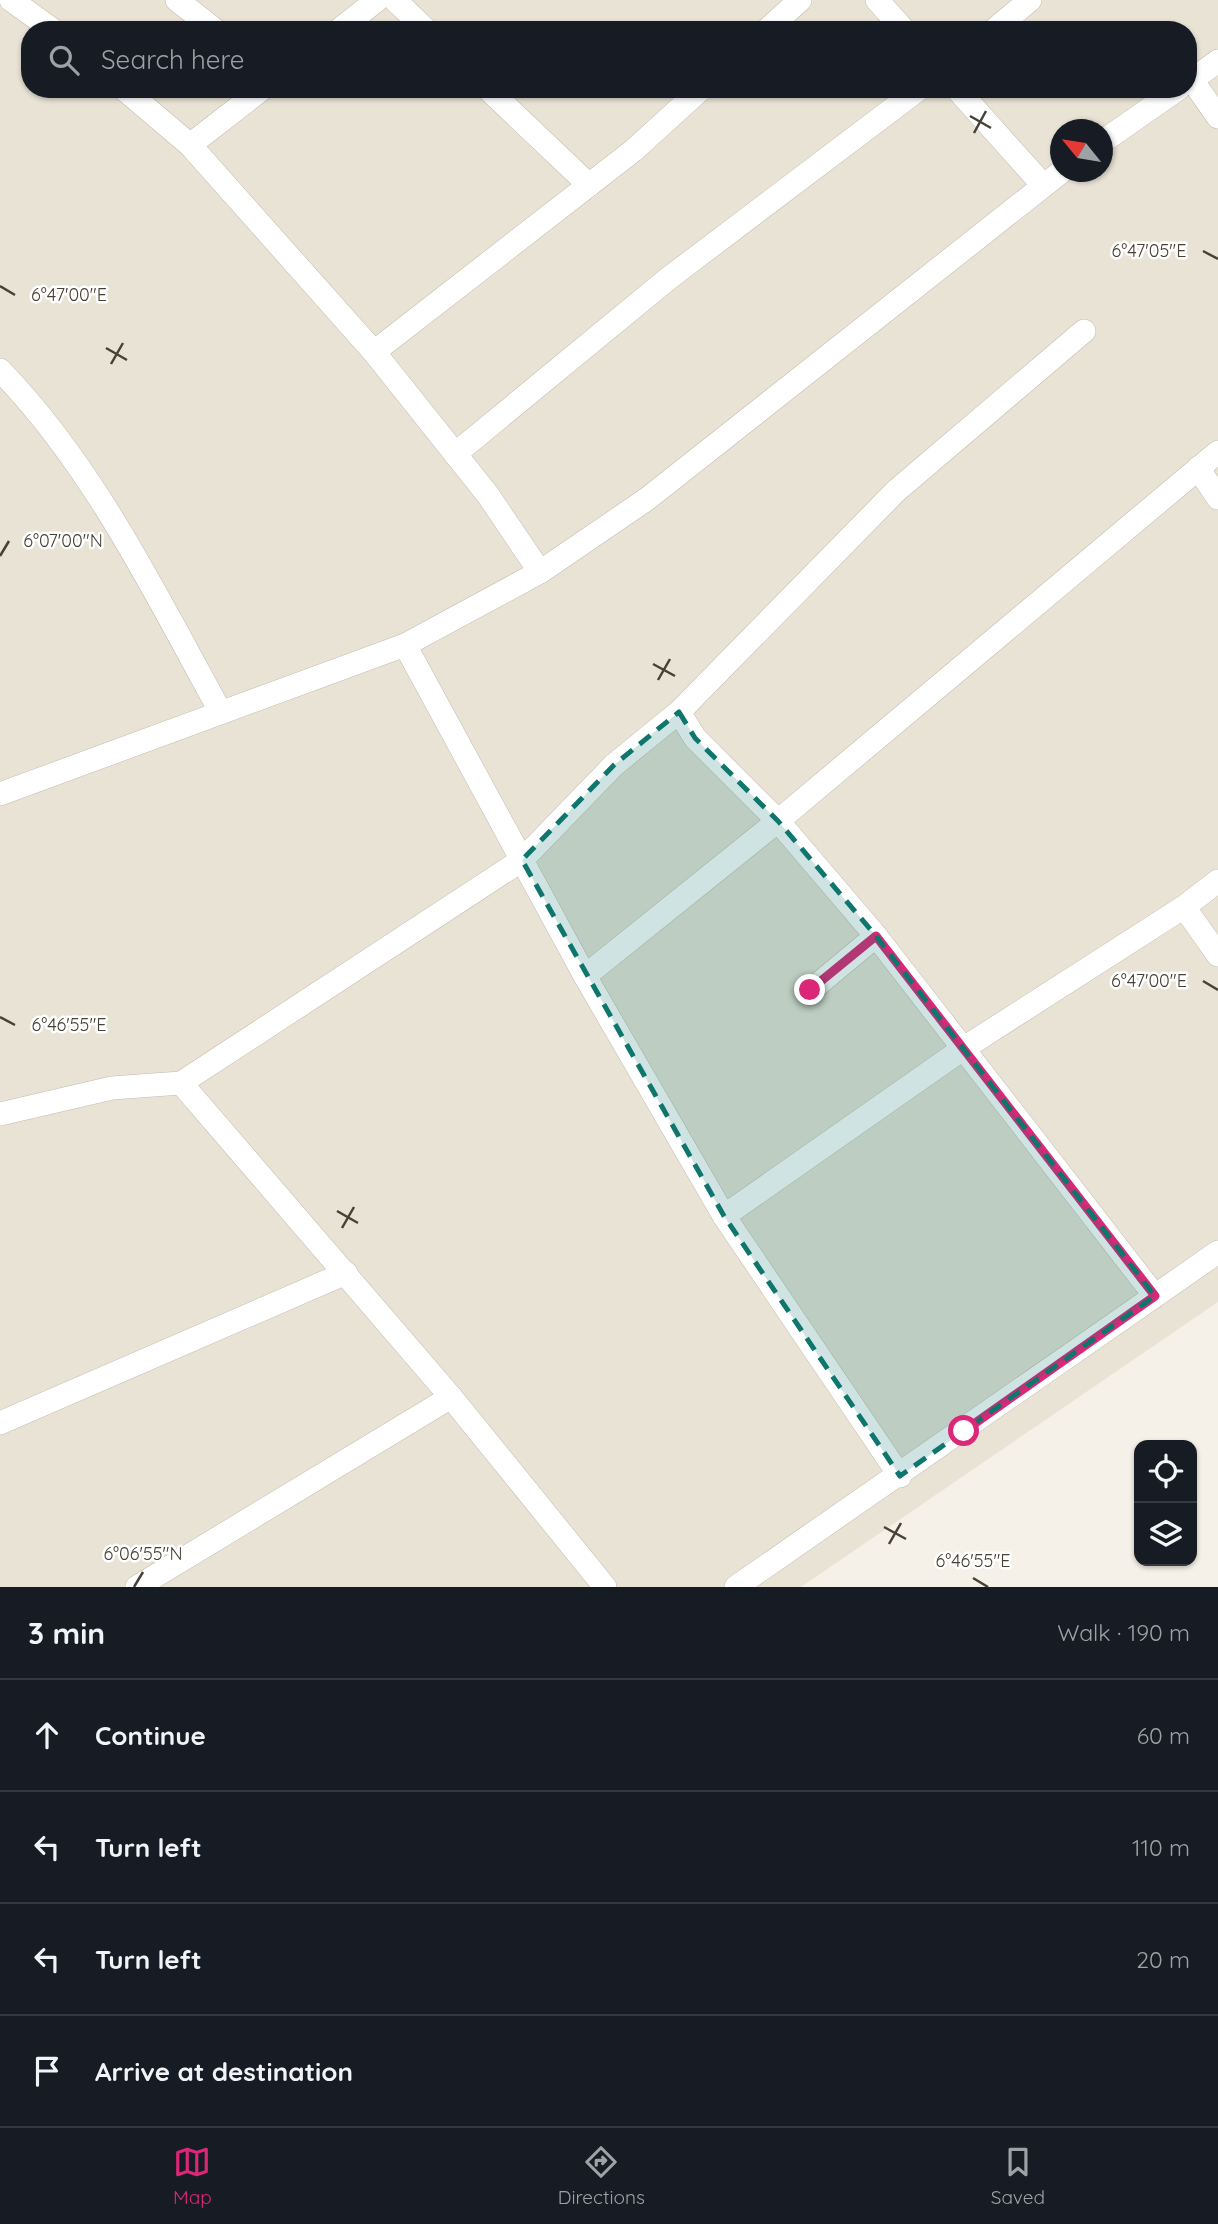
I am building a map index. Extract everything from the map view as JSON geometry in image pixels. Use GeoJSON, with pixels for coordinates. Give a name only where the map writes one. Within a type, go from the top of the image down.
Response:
{"type":"FeatureCollection","features":[{"type":"Feature","properties":{"kind":"street"},"geometry":{"type":"LineString","coordinates":[[11,0],[40,21]]}},
{"type":"Feature","properties":{"kind":"street"},"geometry":{"type":"LineString","coordinates":[[177,0],[204,21]]}},
{"type":"Feature","properties":{"kind":"street"},"geometry":{"type":"LineString","coordinates":[[350,21],[377,0]]}},
{"type":"Feature","properties":{"kind":"street"},"geometry":{"type":"LineString","coordinates":[[395,0],[417,21]]}},
{"type":"Feature","properties":{"kind":"street"},"geometry":{"type":"LineString","coordinates":[[777,21],[800,0]]}},
{"type":"Feature","properties":{"kind":"street"},"geometry":{"type":"LineString","coordinates":[[877,0],[896,21]]}},
{"type":"Feature","properties":{"kind":"street"},"geometry":{"type":"LineString","coordinates":[[1005,21],[1030,0]]}},
{"type":"Feature","properties":{"kind":"street"},"geometry":{"type":"LineString","coordinates":[[1197,76],[1218,61]]}},
{"type":"Feature","properties":{"kind":"street"},"geometry":{"type":"LineString","coordinates":[[1197,95],[1218,117]]}},
{"type":"Feature","properties":{"kind":"street"},"geometry":{"type":"LineString","coordinates":[[135,98],[190,145],[374,352],[488,495],[540,572]]}},
{"type":"Feature","properties":{"kind":"street"},"geometry":{"type":"LineString","coordinates":[[190,145],[250,98]]}},
{"type":"Feature","properties":{"kind":"street"},"geometry":{"type":"LineString","coordinates":[[497,98],[589,186]]}},
{"type":"Feature","properties":{"kind":"street"},"geometry":{"type":"LineString","coordinates":[[374,352],[589,186],[691,98]]}},
{"type":"Feature","properties":{"kind":"street"},"geometry":{"type":"LineString","coordinates":[[455,454],[669,278],[907,98]]}},
{"type":"Feature","properties":{"kind":"street"},"geometry":{"type":"LineString","coordinates":[[967,98],[1050,177]]}},
{"type":"Feature","properties":{"kind":"street"},"geometry":{"type":"LineString","coordinates":[[1113,134],[1166,98]]}},
{"type":"Feature","properties":{"kind":"street"},"geometry":{"type":"LineString","coordinates":[[0,794],[405,645],[540,572],[647,499],[1050,179]]}},
{"type":"Feature","properties":{"kind":"street"},"geometry":{"type":"LineString","coordinates":[[0,1114],[112,1088],[181,1083],[522,860],[614,765],[679,712],[896,491],[1084,331]]}},
{"type":"Feature","properties":{"kind":"street"},"geometry":{"type":"LineString","coordinates":[[0,370],[20,391],[124,537],[220,711]]}},
{"type":"Feature","properties":{"kind":"street"},"geometry":{"type":"LineString","coordinates":[[585,976],[778,821],[1218,452]]}},
{"type":"Feature","properties":{"kind":"street"},"geometry":{"type":"LineString","coordinates":[[1198,468],[1218,498]]}},
{"type":"Feature","properties":{"kind":"street"},"geometry":{"type":"LineString","coordinates":[[405,645],[585,976],[724,1216],[900,1476]]}},
{"type":"Feature","properties":{"kind":"street"},"geometry":{"type":"LineString","coordinates":[[679,712],[695,738],[778,821],[876,936],[1155,1296]]}},
{"type":"Feature","properties":{"kind":"street"},"geometry":{"type":"LineString","coordinates":[[724,1216],[964,1048],[1184,907],[1218,881]]}},
{"type":"Feature","properties":{"kind":"street"},"geometry":{"type":"LineString","coordinates":[[1184,907],[1218,955]]}},
{"type":"Feature","properties":{"kind":"street"},"geometry":{"type":"LineString","coordinates":[[810,990],[876,936]]}},
{"type":"Feature","properties":{"kind":"street"},"geometry":{"type":"LineString","coordinates":[[181,1083],[346,1273],[605,1587]]}},
{"type":"Feature","properties":{"kind":"street"},"geometry":{"type":"LineString","coordinates":[[736,1587],[900,1476],[1218,1252]]}},
{"type":"Feature","properties":{"kind":"street"},"geometry":{"type":"LineString","coordinates":[[0,1423],[346,1273]]}},
{"type":"Feature","properties":{"kind":"street"},"geometry":{"type":"LineString","coordinates":[[137,1587],[450,1397]]}},
{"type":"Feature","properties":{"kind":"highlighted area"},"geometry":{"type":"Polygon","coordinates":[[[679,712],[695,738],[778,821],[876,936],[1155,1296],[900,1476],[724,1216],[522,860],[614,765],[679,712]]]}},
{"type":"Feature","properties":{"kind":"shaded area"},"geometry":{"type":"Polygon","coordinates":[[[0,0],[1218,0],[1218,1302],[801,1587],[0,1587],[0,0]]]}},
{"type":"Feature","properties":{"kind":"route"},"geometry":{"type":"LineString","coordinates":[[810,990],[876,936],[1155,1296],[964,1431]]}}]}
